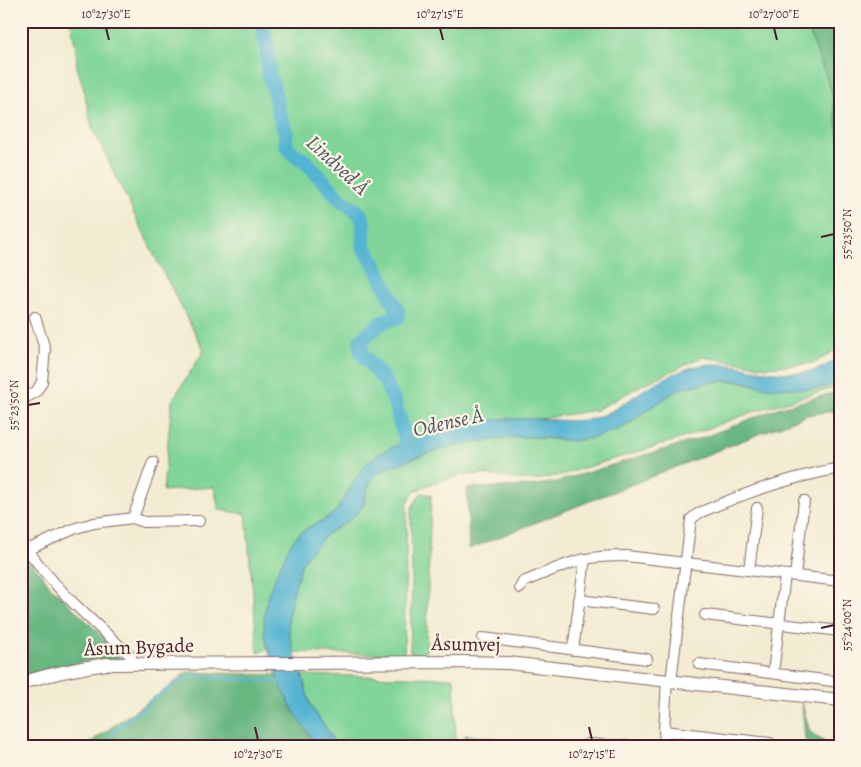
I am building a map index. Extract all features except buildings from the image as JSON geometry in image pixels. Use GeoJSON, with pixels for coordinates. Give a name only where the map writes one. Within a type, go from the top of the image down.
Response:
{"type":"FeatureCollection","features":[{"type":"Feature","properties":{"kind":"street"},"geometry":{"type":"LineString","coordinates":[[21,400],[36,392],[42,382],[45,349],[35,316]]}},
{"type":"Feature","properties":{"kind":"street"},"geometry":{"type":"LineString","coordinates":[[133,518],[154,462]]}},
{"type":"Feature","properties":{"kind":"street"},"geometry":{"type":"LineString","coordinates":[[665,746],[664,731],[669,680],[692,519],[694,516],[726,501],[755,490],[789,479],[840,468]]}},
{"type":"Feature","properties":{"kind":"street"},"geometry":{"type":"LineString","coordinates":[[773,673],[779,624],[804,501]]}},
{"type":"Feature","properties":{"kind":"street"},"geometry":{"type":"LineString","coordinates":[[749,570],[757,508]]}},
{"type":"Feature","properties":{"kind":"street"},"geometry":{"type":"LineString","coordinates":[[27,550],[76,528],[94,524],[133,518],[144,522],[199,521]]}},
{"type":"Feature","properties":{"kind":"street"},"geometry":{"type":"LineString","coordinates":[[21,540],[56,585],[132,656],[133,663]]}},
{"type":"Feature","properties":{"kind":"street"},"geometry":{"type":"LineString","coordinates":[[520,588],[524,582],[584,559],[602,556],[626,556],[840,581]]}},
{"type":"Feature","properties":{"kind":"street"},"geometry":{"type":"LineString","coordinates":[[573,650],[584,559]]}},
{"type":"Feature","properties":{"kind":"street"},"geometry":{"type":"LineString","coordinates":[[579,600],[654,608]]}},
{"type":"Feature","properties":{"kind":"street"},"geometry":{"type":"LineString","coordinates":[[705,615],[840,631]]}},
{"type":"Feature","properties":{"kind":"street","name":"Åsumvej"},"geometry":{"type":"LineString","coordinates":[[484,638],[647,659]]}},
{"type":"Feature","properties":{"kind":"street","name":"Åsum Bygade"},"geometry":{"type":"LineString","coordinates":[[21,683],[82,667],[108,664],[259,663]]}},
{"type":"Feature","properties":{"kind":"street","name":"Åsumvej"},"geometry":{"type":"LineString","coordinates":[[259,663],[508,663],[840,700]]}},
{"type":"Feature","properties":{"kind":"street"},"geometry":{"type":"LineString","coordinates":[[700,664],[840,682]]}},
{"type":"Feature","properties":{"kind":"street"},"geometry":{"type":"LineString","coordinates":[[664,731],[729,742],[770,743],[770,746]]}},
{"type":"Feature","properties":{"kind":"street"},"geometry":{"type":"LineString","coordinates":[[587,744],[627,746]]}},
{"type":"Feature","properties":{"kind":"green space"},"geometry":{"type":"Polygon","coordinates":[[[70,21],[805,21],[831,89],[840,144],[840,347],[815,363],[767,367],[702,357],[640,386],[596,410],[539,419],[502,419],[358,475],[340,506],[332,515],[309,527],[291,544],[265,635],[269,648],[258,653],[246,514],[219,510],[214,487],[163,491],[172,401],[204,350],[154,255],[92,127],[77,68],[76,49],[70,21]]]}},
{"type":"Feature","properties":{"kind":"green space"},"geometry":{"type":"Polygon","coordinates":[[[805,21],[838,21],[840,24],[840,144],[831,89],[805,21]]]}},
{"type":"Feature","properties":{"kind":"green space"},"geometry":{"type":"Polygon","coordinates":[[[840,379],[840,386],[755,411],[680,439],[561,475],[535,480],[480,474],[459,476],[422,487],[412,494],[407,505],[404,655],[294,652],[289,633],[288,617],[301,565],[310,551],[327,534],[350,520],[359,511],[364,503],[370,482],[376,474],[385,469],[453,446],[503,438],[525,437],[574,441],[596,437],[628,425],[676,391],[696,385],[720,381],[738,381],[763,387],[809,389],[825,387],[840,379]]]}},
{"type":"Feature","properties":{"kind":"green space"},"geometry":{"type":"Polygon","coordinates":[[[840,391],[840,410],[807,415],[469,549],[467,488],[530,486],[556,482],[702,438],[781,407],[840,391]]]}},
{"type":"Feature","properties":{"kind":"green space"},"geometry":{"type":"Polygon","coordinates":[[[421,493],[431,495],[426,651],[422,654],[411,654],[411,512],[421,493]]]}},
{"type":"Feature","properties":{"kind":"green space"},"geometry":{"type":"Polygon","coordinates":[[[21,548],[50,586],[117,650],[120,654],[119,659],[92,660],[21,676],[21,548]]]}},
{"type":"Feature","properties":{"kind":"green space"},"geometry":{"type":"Polygon","coordinates":[[[186,672],[278,675],[292,710],[309,732],[314,746],[85,746],[173,684],[186,672]]]}},
{"type":"Feature","properties":{"kind":"green space"},"geometry":{"type":"Polygon","coordinates":[[[302,675],[454,678],[456,746],[335,746],[330,734],[310,705],[302,675]]]}},
{"type":"Feature","properties":{"kind":"green space"},"geometry":{"type":"Polygon","coordinates":[[[802,703],[810,732],[830,746],[815,746],[805,740],[802,703]]]}},
{"type":"Feature","properties":{"kind":"green space"},"geometry":{"type":"Polygon","coordinates":[[[465,735],[526,742],[527,746],[466,746],[465,735]]]}},
{"type":"Feature","properties":{"kind":"water"},"geometry":{"type":"Polygon","coordinates":[[[840,355],[840,379],[825,387],[809,389],[763,387],[740,381],[720,381],[696,385],[676,391],[624,427],[596,437],[574,441],[514,437],[453,446],[425,454],[376,474],[370,482],[363,507],[350,520],[327,534],[306,557],[301,565],[292,597],[288,617],[289,633],[294,652],[310,705],[330,734],[335,746],[314,746],[310,736],[289,703],[273,664],[264,626],[268,596],[293,541],[309,527],[335,512],[360,472],[373,458],[387,449],[417,438],[486,421],[531,419],[572,421],[599,417],[645,389],[681,371],[696,366],[721,364],[794,373],[822,368],[840,355]]]}},
{"type":"Feature","properties":{"kind":"waterway","name":"Lindved Å"},"geometry":{"type":"LineString","coordinates":[[260,21],[267,45],[269,74],[279,115],[286,132],[285,142],[293,154],[306,162],[339,198],[360,214],[364,223],[363,247],[372,259],[397,310],[398,316],[381,323],[361,340],[361,352],[386,383],[410,451]]}},
{"type":"Feature","properties":{"kind":"waterway"},"geometry":{"type":"LineString","coordinates":[[106,746],[115,731],[163,692],[185,678],[193,676],[283,682]]}},
{"type":"Feature","properties":{"kind":"water label","name":"Odense Å"},"geometry":{"type":"Point","coordinates":[448,422]}}]}
